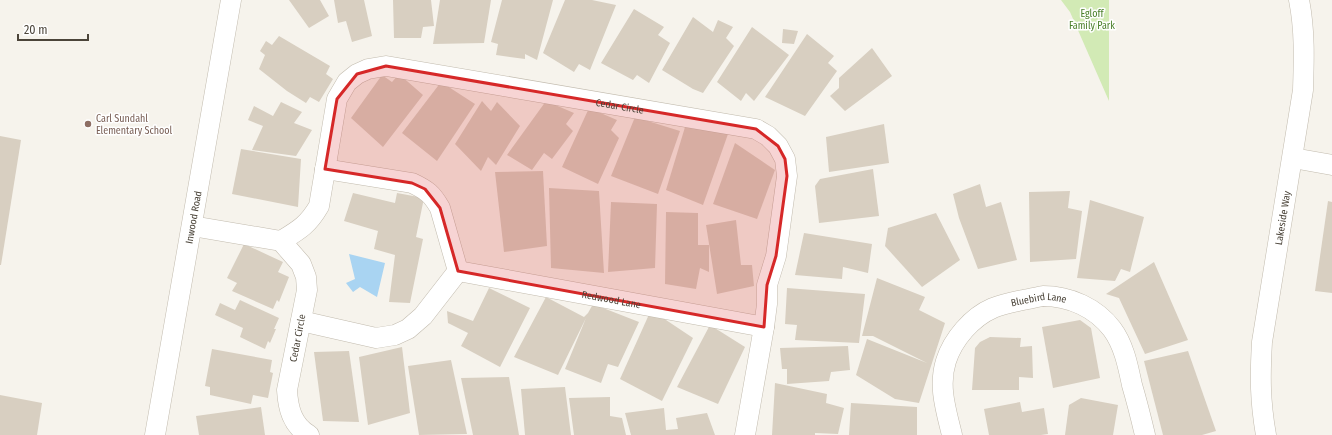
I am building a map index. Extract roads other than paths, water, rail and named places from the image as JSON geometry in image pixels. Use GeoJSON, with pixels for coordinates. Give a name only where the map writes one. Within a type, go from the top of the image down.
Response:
{"type":"FeatureCollection","features":[{"type":"Feature","properties":{"kind":"street","name":"Inwood Road"},"geometry":{"type":"LineString","coordinates":[[155,435],[231,0]]}},
{"type":"Feature","properties":{"kind":"street","name":"Lakeside Way"},"geometry":{"type":"LineString","coordinates":[[1266,435],[1261,409],[1260,375],[1262,342],[1303,90],[1304,51],[1299,0]]}},
{"type":"Feature","properties":{"kind":"street","name":"Cedar Circle"},"geometry":{"type":"LineString","coordinates":[[308,435],[303,432],[292,416],[288,406],[287,390],[307,290],[306,277],[301,264],[281,241],[302,228],[312,218],[319,206],[337,99],[347,82],[357,74],[368,69],[386,66],[756,129],[768,136],[778,146],[785,158],[787,176],[776,256],[766,285],[767,304],[764,327],[745,435]]}},
{"type":"Feature","properties":{"kind":"street"},"geometry":{"type":"LineString","coordinates":[[1293,158],[1332,165]]}},
{"type":"Feature","properties":{"kind":"street"},"geometry":{"type":"LineString","coordinates":[[301,321],[376,338],[395,335],[408,329],[423,316],[458,271],[440,208],[435,199],[425,189],[412,183],[325,169]]}},
{"type":"Feature","properties":{"kind":"street"},"geometry":{"type":"LineString","coordinates":[[192,226],[281,241]]}},
{"type":"Feature","properties":{"kind":"street","name":"Redwood Lane"},"geometry":{"type":"LineString","coordinates":[[458,271],[764,327]]}},
{"type":"Feature","properties":{"kind":"street","name":"Bluebird Lane"},"geometry":{"type":"LineString","coordinates":[[952,435],[943,396],[943,380],[946,360],[957,339],[970,324],[992,308],[1008,303],[1043,296],[1068,299],[1083,305],[1101,316],[1112,329],[1121,344],[1126,359],[1145,435]]}},
{"type":"Feature","properties":{"kind":"water"},"geometry":{"type":"Polygon","coordinates":[[[349,254],[385,263],[377,297],[360,287],[353,292],[346,283],[355,279],[349,254]]]}},
{"type":"Feature","properties":{"kind":"place","name":"Carl Sundahl Elementary School"},"geometry":{"type":"Point","coordinates":[88,124]}},
{"type":"Feature","properties":{"kind":"park label","name":"Egloff Family Park"},"geometry":{"type":"Point","coordinates":[1092,18]}}]}
